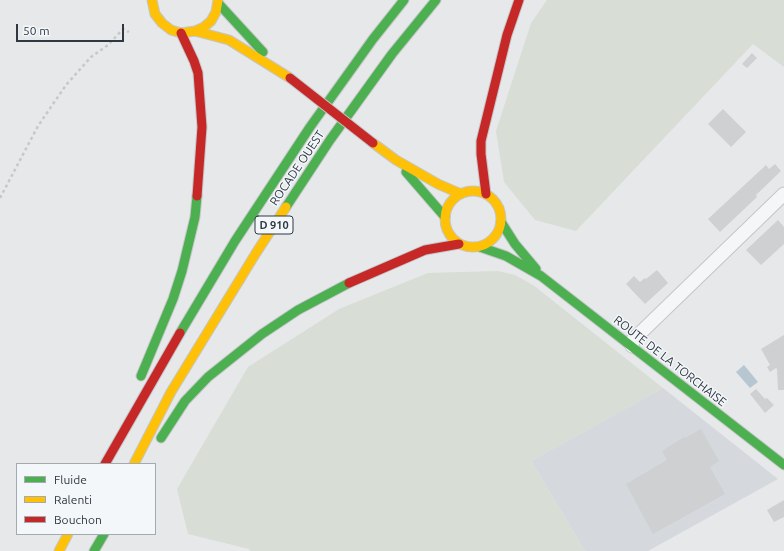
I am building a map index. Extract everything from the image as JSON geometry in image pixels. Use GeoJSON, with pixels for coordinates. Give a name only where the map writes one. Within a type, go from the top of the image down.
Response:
{"type":"FeatureCollection","features":[{"type":"Feature","properties":{"kind":"main road"},"geometry":{"type":"LineString","coordinates":[[152,0],[155,14],[162,24],[171,30],[181,32],[195,31],[229,40],[290,78],[396,160],[438,184],[461,194]]}},
{"type":"Feature","properties":{"kind":"main road","name":"ROCADE OUEST"},"geometry":{"type":"LineString","coordinates":[[106,463],[185,324],[235,241],[310,127],[404,0]]}},
{"type":"Feature","properties":{"kind":"main road","name":"ROCADE OUEST"},"geometry":{"type":"LineString","coordinates":[[135,463],[171,392],[260,247],[334,134],[392,54],[436,0]]}},
{"type":"Feature","properties":{"kind":"main road"},"geometry":{"type":"LineString","coordinates":[[486,194],[481,154],[481,141],[507,35],[519,0]]}},
{"type":"Feature","properties":{"kind":"main road"},"geometry":{"type":"LineString","coordinates":[[195,31],[204,27],[211,20],[216,12],[218,1]]}},
{"type":"Feature","properties":{"kind":"main road"},"geometry":{"type":"LineString","coordinates":[[218,1],[239,27],[290,78]]}},
{"type":"Feature","properties":{"kind":"main road"},"geometry":{"type":"LineString","coordinates":[[137,386],[153,351],[173,300],[189,244],[196,210],[201,158],[201,102],[198,73],[181,32]]}},
{"type":"Feature","properties":{"kind":"main road"},"geometry":{"type":"LineString","coordinates":[[396,160],[445,217]]}},
{"type":"Feature","properties":{"kind":"main road"},"geometry":{"type":"LineString","coordinates":[[478,192],[486,194],[498,206],[501,222],[499,230],[494,238],[480,247],[473,248],[459,244],[452,239],[445,225],[446,209],[455,198],[461,194],[478,192]]}},
{"type":"Feature","properties":{"kind":"main road","name":"ROUTE DE LA TORCHAISE"},"geometry":{"type":"LineString","coordinates":[[501,222],[515,244],[541,276]]}},
{"type":"Feature","properties":{"kind":"main road"},"geometry":{"type":"LineString","coordinates":[[157,444],[185,401],[208,377],[235,355],[298,310],[378,269],[409,256],[425,250],[459,244]]}},
{"type":"Feature","properties":{"kind":"main road","name":"ROUTE DE LA TORCHAISE"},"geometry":{"type":"LineString","coordinates":[[480,247],[506,256],[541,276],[784,465]]}},
{"type":"Feature","properties":{"kind":"main road"},"geometry":{"type":"LineString","coordinates":[[101,463],[127,407]]}},
{"type":"Feature","properties":{"kind":"main road"},"geometry":{"type":"LineString","coordinates":[[59,551],[67,535]]}},
{"type":"Feature","properties":{"kind":"main road"},"geometry":{"type":"LineString","coordinates":[[89,551],[97,535]]}},
{"type":"Feature","properties":{"kind":"main road"},"geometry":{"type":"LineString","coordinates":[[94,551],[103,535]]}},
{"type":"Feature","properties":{"kind":"street"},"geometry":{"type":"LineString","coordinates":[[632,346],[633,340],[784,194]]}},
{"type":"Feature","properties":{"kind":"path"},"geometry":{"type":"LineString","coordinates":[[0,198],[38,126],[66,86],[91,57],[108,45],[122,29],[129,32]]}},
{"type":"Feature","properties":{"kind":"shaded area"},"geometry":{"type":"Polygon","coordinates":[[[547,0],[784,0],[784,67],[753,44],[576,231],[535,220],[504,182],[496,131],[531,23],[547,0]]]}},
{"type":"Feature","properties":{"kind":"shaded area"},"geometry":{"type":"Polygon","coordinates":[[[498,271],[515,275],[533,285],[663,388],[531,461],[585,551],[250,551],[249,549],[188,534],[177,489],[248,367],[339,309],[428,273],[498,271]]]}},
{"type":"Feature","properties":{"kind":"shaded area"},"geometry":{"type":"Polygon","coordinates":[[[663,388],[778,479],[648,551],[585,551],[531,461],[663,388]]]}},
{"type":"Feature","properties":{"kind":"water"},"geometry":{"type":"Polygon","coordinates":[[[744,365],[758,382],[750,388],[736,372],[744,365]]]}},
{"type":"Feature","properties":{"kind":"building"},"geometry":{"type":"Polygon","coordinates":[[[752,53],[757,58],[747,68],[742,64],[752,53]]]}},
{"type":"Feature","properties":{"kind":"building"},"geometry":{"type":"Polygon","coordinates":[[[723,109],[746,132],[731,147],[708,124],[723,109]]]}},
{"type":"Feature","properties":{"kind":"building"},"geometry":{"type":"Polygon","coordinates":[[[775,164],[781,171],[756,195],[757,197],[720,232],[708,219],[766,165],[769,169],[775,164]]]}},
{"type":"Feature","properties":{"kind":"building"},"geometry":{"type":"Polygon","coordinates":[[[778,220],[784,227],[784,244],[761,265],[746,250],[778,220]]]}},
{"type":"Feature","properties":{"kind":"building"},"geometry":{"type":"Polygon","coordinates":[[[657,270],[668,283],[645,304],[626,284],[634,276],[640,282],[657,270]]]}},
{"type":"Feature","properties":{"kind":"building"},"geometry":{"type":"Polygon","coordinates":[[[784,335],[784,390],[778,390],[777,369],[776,368],[770,372],[767,367],[770,365],[761,349],[784,335]]]}},
{"type":"Feature","properties":{"kind":"building"},"geometry":{"type":"Polygon","coordinates":[[[756,389],[765,399],[767,398],[774,405],[765,413],[750,394],[756,389]]]}},
{"type":"Feature","properties":{"kind":"building"},"geometry":{"type":"Polygon","coordinates":[[[701,429],[719,461],[710,467],[725,494],[653,534],[626,484],[667,460],[662,451],[684,437],[685,438],[701,429]]]}},
{"type":"Feature","properties":{"kind":"building"},"geometry":{"type":"Polygon","coordinates":[[[784,500],[784,517],[774,522],[767,510],[784,500]]]}},
{"type":"Feature","properties":{"kind":"traffic: fast"},"geometry":{"type":"LineString","coordinates":[[180,333],[235,241],[310,127],[373,39],[404,0]]}},
{"type":"Feature","properties":{"kind":"traffic: fast"},"geometry":{"type":"LineString","coordinates":[[286,207],[330,140],[392,54],[436,0]]}},
{"type":"Feature","properties":{"kind":"traffic: fast"},"geometry":{"type":"LineString","coordinates":[[218,3],[263,52]]}},
{"type":"Feature","properties":{"kind":"traffic: fast"},"geometry":{"type":"LineString","coordinates":[[406,172],[445,217]]}},
{"type":"Feature","properties":{"kind":"traffic: fast"},"geometry":{"type":"LineString","coordinates":[[141,376],[173,299],[182,271],[195,217],[197,196]]}},
{"type":"Feature","properties":{"kind":"traffic: fast"},"geometry":{"type":"LineString","coordinates":[[501,222],[515,244],[536,269]]}},
{"type":"Feature","properties":{"kind":"traffic: fast"},"geometry":{"type":"LineString","coordinates":[[480,247],[506,256],[541,276],[784,465]]}},
{"type":"Feature","properties":{"kind":"traffic: fast"},"geometry":{"type":"LineString","coordinates":[[161,438],[185,401],[208,377],[262,334],[298,310],[349,283]]}},
{"type":"Feature","properties":{"kind":"traffic: fast"},"geometry":{"type":"LineString","coordinates":[[94,551],[103,535]]}},
{"type":"Feature","properties":{"kind":"traffic: slow"},"geometry":{"type":"LineString","coordinates":[[152,0],[155,14],[162,23],[171,30],[181,33],[195,31],[204,27],[211,21],[216,12],[218,0]]}},
{"type":"Feature","properties":{"kind":"traffic: slow"},"geometry":{"type":"LineString","coordinates":[[195,31],[229,40],[290,78]]}},
{"type":"Feature","properties":{"kind":"traffic: slow"},"geometry":{"type":"LineString","coordinates":[[373,143],[396,160],[438,184],[461,194]]}},
{"type":"Feature","properties":{"kind":"traffic: slow"},"geometry":{"type":"LineString","coordinates":[[468,191],[478,191],[493,199],[499,208],[501,219],[499,230],[493,239],[478,247],[468,247],[457,242],[450,235],[445,224],[445,214],[450,203],[457,196],[468,191]]}},
{"type":"Feature","properties":{"kind":"traffic: slow"},"geometry":{"type":"LineString","coordinates":[[135,463],[171,392],[286,207]]}},
{"type":"Feature","properties":{"kind":"traffic: slow"},"geometry":{"type":"LineString","coordinates":[[59,551],[67,535]]}},
{"type":"Feature","properties":{"kind":"traffic: jam"},"geometry":{"type":"LineString","coordinates":[[486,194],[481,154],[481,141],[507,35],[519,0]]}},
{"type":"Feature","properties":{"kind":"traffic: jam"},"geometry":{"type":"LineString","coordinates":[[181,33],[198,73],[202,127],[197,196]]}},
{"type":"Feature","properties":{"kind":"traffic: jam"},"geometry":{"type":"LineString","coordinates":[[290,78],[373,143]]}},
{"type":"Feature","properties":{"kind":"traffic: jam"},"geometry":{"type":"LineString","coordinates":[[349,283],[425,250],[459,244]]}},
{"type":"Feature","properties":{"kind":"traffic: jam"},"geometry":{"type":"LineString","coordinates":[[106,463],[180,333]]}}]}
